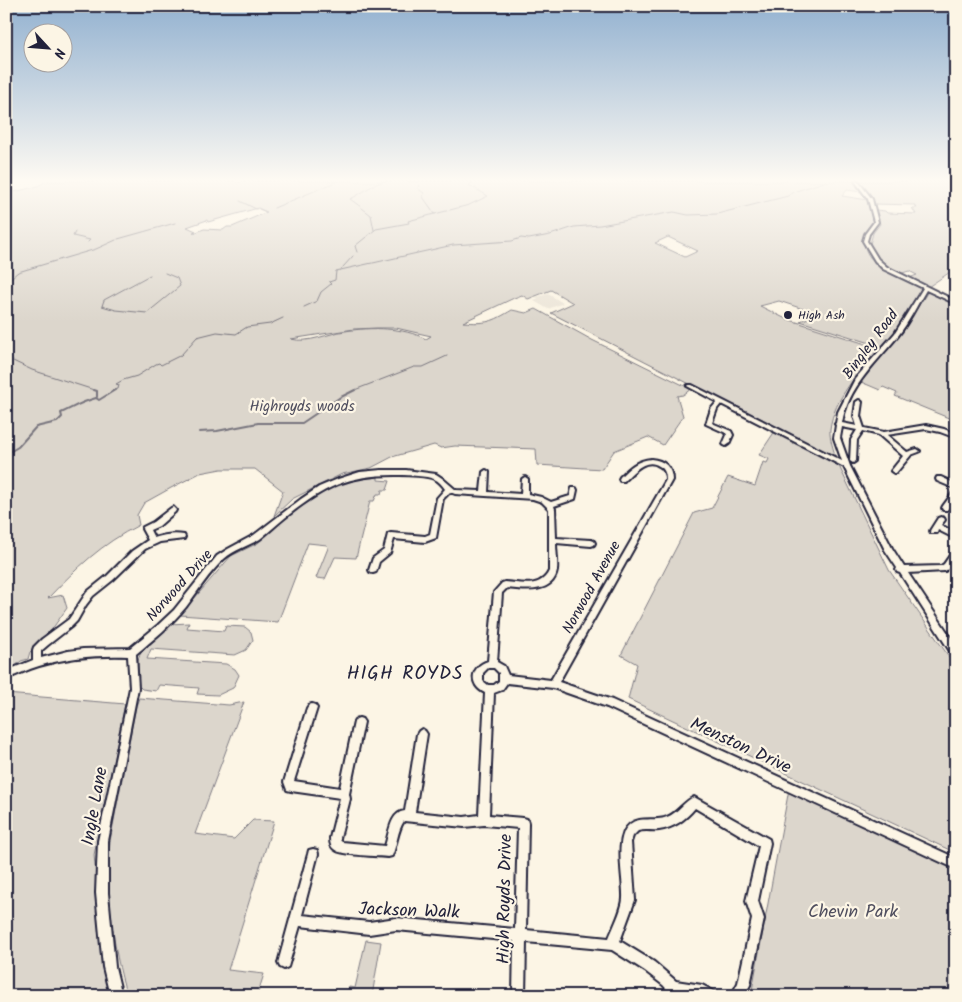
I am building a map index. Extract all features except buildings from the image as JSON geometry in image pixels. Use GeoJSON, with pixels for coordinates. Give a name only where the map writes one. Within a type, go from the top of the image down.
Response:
{"type":"FeatureCollection","features":[{"type":"Feature","properties":{"kind":"street"},"geometry":{"type":"LineString","coordinates":[[872,228],[867,234],[866,241],[874,257],[885,268],[956,303]]}},
{"type":"Feature","properties":{"kind":"street","name":"Bingley Road"},"geometry":{"type":"LineString","coordinates":[[925,288],[897,334],[858,379],[844,405],[838,424],[838,445],[850,464],[900,570],[956,653]]}},
{"type":"Feature","properties":{"kind":"street"},"geometry":{"type":"LineString","coordinates":[[690,386],[850,464],[854,440],[861,430]]}},
{"type":"Feature","properties":{"kind":"street"},"geometry":{"type":"LineString","coordinates":[[720,402],[714,409],[709,424],[729,432],[730,436],[726,444]]}},
{"type":"Feature","properties":{"kind":"street"},"geometry":{"type":"LineString","coordinates":[[860,402],[857,416],[861,430]]}},
{"type":"Feature","properties":{"kind":"street"},"geometry":{"type":"LineString","coordinates":[[838,424],[881,433],[922,427],[937,429],[956,436]]}},
{"type":"Feature","properties":{"kind":"street"},"geometry":{"type":"LineString","coordinates":[[881,433],[907,456]]}},
{"type":"Feature","properties":{"kind":"street"},"geometry":{"type":"LineString","coordinates":[[894,471],[904,463],[907,456],[917,451]]}},
{"type":"Feature","properties":{"kind":"street","name":"Norwood Avenue"},"geometry":{"type":"LineString","coordinates":[[552,684],[669,480],[670,474],[665,466],[658,462],[645,461],[622,479]]}},
{"type":"Feature","properties":{"kind":"street","name":"Norwood Drive"},"geometry":{"type":"LineString","coordinates":[[132,652],[170,620],[228,551],[250,541],[313,492],[359,473],[372,472],[434,476],[440,478],[449,489]]}},
{"type":"Feature","properties":{"kind":"street"},"geometry":{"type":"LineString","coordinates":[[484,494],[486,472]]}},
{"type":"Feature","properties":{"kind":"street"},"geometry":{"type":"LineString","coordinates":[[524,479],[524,497]]}},
{"type":"Feature","properties":{"kind":"street"},"geometry":{"type":"LineString","coordinates":[[939,479],[956,487]]}},
{"type":"Feature","properties":{"kind":"street"},"geometry":{"type":"LineString","coordinates":[[374,570],[376,560],[387,551],[391,536],[425,539],[433,536],[440,498],[449,489],[455,492],[540,498],[550,505],[552,508],[553,571],[548,582],[536,587],[506,585],[498,592],[492,665]]}},
{"type":"Feature","properties":{"kind":"street"},"geometry":{"type":"LineString","coordinates":[[550,505],[573,497],[574,490]]}},
{"type":"Feature","properties":{"kind":"street"},"geometry":{"type":"LineString","coordinates":[[945,508],[956,494]]}},
{"type":"Feature","properties":{"kind":"street"},"geometry":{"type":"LineString","coordinates":[[152,541],[146,529],[156,524],[173,510]]}},
{"type":"Feature","properties":{"kind":"street"},"geometry":{"type":"LineString","coordinates":[[938,526],[956,536]]}},
{"type":"Feature","properties":{"kind":"street"},"geometry":{"type":"LineString","coordinates":[[37,662],[37,650],[43,643],[73,620],[91,593],[117,572],[135,552],[152,541],[181,537]]}},
{"type":"Feature","properties":{"kind":"street"},"geometry":{"type":"LineString","coordinates":[[552,540],[591,542]]}},
{"type":"Feature","properties":{"kind":"street"},"geometry":{"type":"LineString","coordinates":[[900,570],[942,568],[947,566],[956,553]]}},
{"type":"Feature","properties":{"kind":"street"},"geometry":{"type":"LineString","coordinates":[[6,675],[37,662],[79,652],[132,652]]}},
{"type":"Feature","properties":{"kind":"street","name":"Ingle Lane"},"geometry":{"type":"LineString","coordinates":[[116,996],[109,967],[102,893],[103,841],[134,688],[132,652]]}},
{"type":"Feature","properties":{"kind":"street"},"geometry":{"type":"LineString","coordinates":[[492,665],[500,668],[505,679],[500,687],[490,690],[480,684],[478,676],[483,668],[492,665]]}},
{"type":"Feature","properties":{"kind":"street","name":"Menston Drive"},"geometry":{"type":"LineString","coordinates":[[505,679],[552,684],[609,703],[655,722],[956,864]]}},
{"type":"Feature","properties":{"kind":"street","name":"High Royds Drive"},"geometry":{"type":"LineString","coordinates":[[490,690],[484,820],[523,823],[519,996]]}},
{"type":"Feature","properties":{"kind":"street"},"geometry":{"type":"LineString","coordinates":[[312,708],[290,782],[291,786],[344,794]]}},
{"type":"Feature","properties":{"kind":"street"},"geometry":{"type":"LineString","coordinates":[[359,722],[344,794],[345,799],[335,838],[335,843],[340,847],[388,852],[393,845],[397,822],[402,816],[464,822],[484,820]]}},
{"type":"Feature","properties":{"kind":"street"},"geometry":{"type":"LineString","coordinates":[[409,817],[422,734]]}},
{"type":"Feature","properties":{"kind":"street"},"geometry":{"type":"LineString","coordinates":[[711,996],[702,991],[678,991],[630,954],[613,944],[629,900],[626,842],[628,834],[632,828],[644,824],[664,824],[675,820],[694,802],[766,842],[752,902],[758,919],[744,985],[737,996]]}},
{"type":"Feature","properties":{"kind":"street"},"geometry":{"type":"LineString","coordinates":[[284,963],[313,854]]}},
{"type":"Feature","properties":{"kind":"street","name":"Jackson Walk"},"geometry":{"type":"LineString","coordinates":[[296,920],[369,928],[396,924],[521,934],[613,944]]}},
{"type":"Feature","properties":{"kind":"shaded area"},"geometry":{"type":"Polygon","coordinates":[[[548,294],[563,303],[548,309],[534,301],[538,299],[536,297],[548,294]]]}},
{"type":"Feature","properties":{"kind":"green space","name":"Highroyds woods"},"geometry":{"type":"Polygon","coordinates":[[[6,228],[189,228],[196,231],[194,233],[204,229],[223,230],[226,228],[868,228],[865,234],[865,246],[868,255],[884,268],[923,289],[892,337],[883,347],[800,321],[814,316],[803,309],[779,301],[760,306],[784,318],[869,345],[878,351],[848,386],[832,418],[830,433],[836,459],[551,313],[573,303],[551,290],[528,299],[522,295],[514,298],[463,322],[484,322],[494,320],[512,310],[526,313],[536,309],[592,340],[691,389],[683,395],[677,396],[683,416],[663,445],[648,437],[614,451],[602,469],[537,465],[536,449],[455,446],[441,448],[434,445],[392,457],[371,468],[342,474],[292,499],[274,516],[283,491],[255,469],[221,469],[200,473],[144,503],[137,515],[139,525],[125,532],[90,557],[48,598],[63,595],[67,608],[50,632],[30,652],[28,659],[21,661],[6,674],[6,228]],[[668,237],[655,243],[685,257],[698,251],[668,237]],[[396,328],[354,329],[291,339],[304,340],[339,332],[365,329],[397,330],[426,339],[431,336],[396,328]]]}},
{"type":"Feature","properties":{"kind":"green space"},"geometry":{"type":"Polygon","coordinates":[[[877,228],[956,228],[956,268],[928,287],[909,278],[917,275],[909,271],[899,274],[885,265],[875,254],[870,244],[873,233],[877,228]]]}},
{"type":"Feature","properties":{"kind":"green space"},"geometry":{"type":"Polygon","coordinates":[[[929,290],[956,304],[956,421],[895,396],[897,393],[883,387],[880,390],[861,382],[867,371],[896,340],[929,290]]]}},
{"type":"Feature","properties":{"kind":"green space"},"geometry":{"type":"Polygon","coordinates":[[[775,431],[839,466],[889,570],[956,667],[956,853],[628,699],[637,664],[621,655],[694,513],[712,508],[728,477],[755,486],[763,462],[767,463],[769,459],[759,455],[775,431]]]}},
{"type":"Feature","properties":{"kind":"green space"},"geometry":{"type":"Polygon","coordinates":[[[356,477],[378,477],[378,480],[390,481],[387,490],[382,490],[381,494],[377,494],[374,501],[370,501],[356,558],[335,557],[325,579],[316,578],[328,548],[327,545],[308,543],[278,622],[180,615],[231,556],[258,543],[288,515],[321,492],[356,477]]]}},
{"type":"Feature","properties":{"kind":"green space"},"geometry":{"type":"Polygon","coordinates":[[[189,623],[187,628],[224,631],[226,626],[245,627],[251,632],[253,640],[246,650],[235,655],[151,649],[147,659],[226,664],[235,669],[239,675],[233,688],[218,695],[197,694],[199,688],[159,685],[156,691],[142,689],[138,685],[138,660],[141,651],[170,624],[189,623]]]}},
{"type":"Feature","properties":{"kind":"green space"},"geometry":{"type":"Polygon","coordinates":[[[6,694],[125,704],[94,855],[106,982],[110,996],[6,996],[6,694]]]}},
{"type":"Feature","properties":{"kind":"green space"},"geometry":{"type":"Polygon","coordinates":[[[139,698],[229,705],[244,702],[195,834],[234,839],[253,820],[274,821],[228,970],[264,974],[257,996],[127,996],[117,958],[111,919],[109,860],[110,841],[139,698]]]}},
{"type":"Feature","properties":{"kind":"green space","name":"Chevin Park"},"geometry":{"type":"Polygon","coordinates":[[[789,789],[956,867],[956,996],[751,996],[789,789]]]}},
{"type":"Feature","properties":{"kind":"green space"},"geometry":{"type":"Polygon","coordinates":[[[366,940],[381,942],[372,996],[347,996],[349,987],[355,988],[366,940]]]}},
{"type":"Feature","properties":{"kind":"waterway"},"geometry":{"type":"LineString","coordinates":[[118,239],[158,228]]}},
{"type":"Feature","properties":{"kind":"waterway"},"geometry":{"type":"LineString","coordinates":[[357,252],[355,246],[376,229],[383,228]]}},
{"type":"Feature","properties":{"kind":"waterway"},"geometry":{"type":"LineString","coordinates":[[373,263],[453,245],[512,241],[521,238],[529,239],[572,228]]}},
{"type":"Feature","properties":{"kind":"waterway"},"geometry":{"type":"LineString","coordinates":[[75,232],[73,236],[90,240],[88,242]]}},
{"type":"Feature","properties":{"kind":"waterway"},"geometry":{"type":"LineString","coordinates":[[6,282],[18,272],[96,249],[116,240]]}},
{"type":"Feature","properties":{"kind":"waterway"},"geometry":{"type":"LineString","coordinates":[[343,267],[353,256]]}},
{"type":"Feature","properties":{"kind":"waterway"},"geometry":{"type":"LineString","coordinates":[[304,307],[317,301],[321,292],[331,284],[329,282],[335,280],[336,271],[372,263]]}},
{"type":"Feature","properties":{"kind":"waterway"},"geometry":{"type":"LineString","coordinates":[[150,275],[104,300],[102,306],[116,310],[147,313],[180,286],[177,278],[165,273]]}},
{"type":"Feature","properties":{"kind":"waterway"},"geometry":{"type":"LineString","coordinates":[[111,391],[118,389],[119,385],[116,384],[123,380],[137,376],[156,364],[159,363],[161,365],[181,355],[197,337],[217,332],[236,334],[247,327],[270,324],[283,318]]}},
{"type":"Feature","properties":{"kind":"waterway"},"geometry":{"type":"LineString","coordinates":[[352,391],[414,367],[423,367],[447,356]]}},
{"type":"Feature","properties":{"kind":"waterway"},"geometry":{"type":"LineString","coordinates":[[13,361],[32,370],[97,391]]}},
{"type":"Feature","properties":{"kind":"waterway"},"geometry":{"type":"LineString","coordinates":[[6,454],[18,447],[36,427],[57,422],[62,417],[61,413],[96,398],[99,400],[115,390]]}},
{"type":"Feature","properties":{"kind":"waterway"},"geometry":{"type":"LineString","coordinates":[[199,432],[217,431],[258,423],[302,423],[339,398],[355,390]]}},
{"type":"Feature","properties":{"kind":"waterway"},"geometry":{"type":"LineString","coordinates":[[97,391],[97,397]]}},
{"type":"Feature","properties":{"kind":"place","name":"High Ash"},"geometry":{"type":"Point","coordinates":[788,315]}},
{"type":"Feature","properties":{"kind":"district","name":"HIGH ROYDS"},"geometry":{"type":"Point","coordinates":[405,672]}}]}
